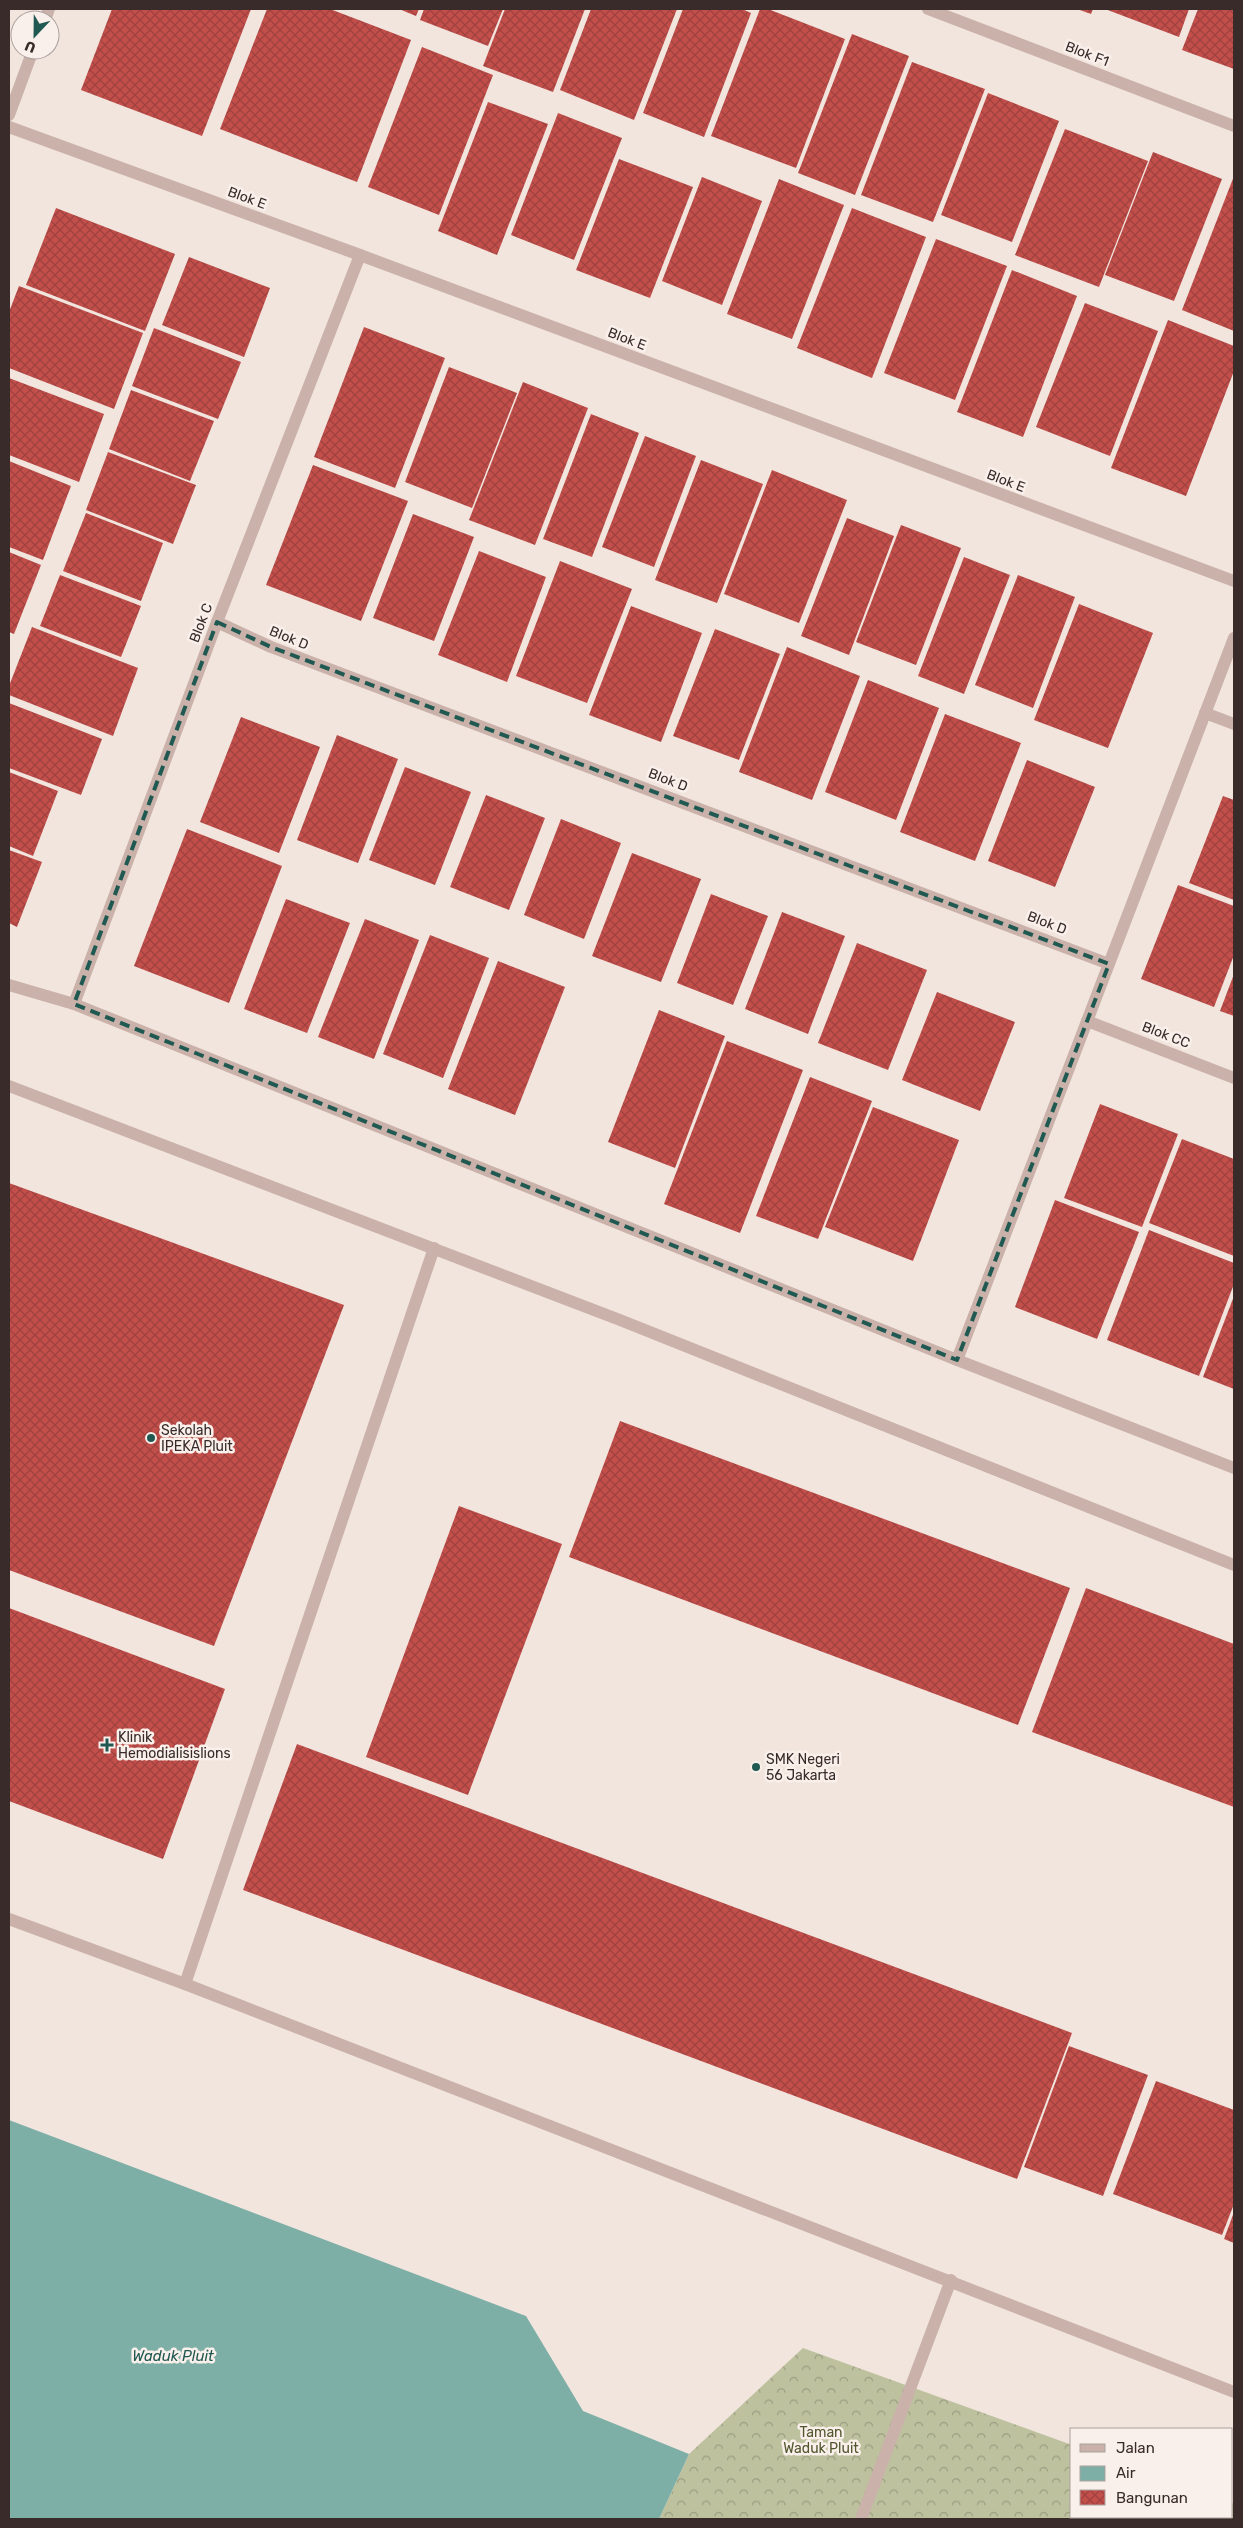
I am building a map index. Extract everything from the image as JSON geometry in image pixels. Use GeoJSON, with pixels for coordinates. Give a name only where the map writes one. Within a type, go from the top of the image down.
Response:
{"type":"FeatureCollection","features":[{"type":"Feature","properties":{"kind":"street","name":"Blok F1"},"geometry":{"type":"LineString","coordinates":[[928,9],[1234,126]]}},
{"type":"Feature","properties":{"kind":"street"},"geometry":{"type":"LineString","coordinates":[[9,115],[29,60]]}},
{"type":"Feature","properties":{"kind":"street","name":"Blok E"},"geometry":{"type":"LineString","coordinates":[[9,127],[360,255],[1234,581]]}},
{"type":"Feature","properties":{"kind":"street","name":"Blok C"},"geometry":{"type":"LineString","coordinates":[[74,1004],[217,622],[360,255]]}},
{"type":"Feature","properties":{"kind":"street","name":"Blok D"},"geometry":{"type":"LineString","coordinates":[[217,622],[271,648],[1110,964]]}},
{"type":"Feature","properties":{"kind":"street"},"geometry":{"type":"LineString","coordinates":[[957,1360],[1234,638]]}},
{"type":"Feature","properties":{"kind":"street"},"geometry":{"type":"LineString","coordinates":[[1205,713],[1234,724]]}},
{"type":"Feature","properties":{"kind":"street"},"geometry":{"type":"LineString","coordinates":[[9,985],[74,1004],[957,1360],[1234,1468]]}},
{"type":"Feature","properties":{"kind":"street","name":"Blok CC"},"geometry":{"type":"LineString","coordinates":[[1087,1021],[1234,1078]]}},
{"type":"Feature","properties":{"kind":"street"},"geometry":{"type":"LineString","coordinates":[[9,1086],[434,1248],[1234,1565]]}},
{"type":"Feature","properties":{"kind":"street"},"geometry":{"type":"LineString","coordinates":[[185,1984],[434,1248]]}},
{"type":"Feature","properties":{"kind":"street"},"geometry":{"type":"LineString","coordinates":[[9,1918],[185,1984],[951,2280],[1234,2392]]}},
{"type":"Feature","properties":{"kind":"street"},"geometry":{"type":"LineString","coordinates":[[861,2519],[951,2280]]}},
{"type":"Feature","properties":{"kind":"highlighted area"},"geometry":{"type":"Polygon","coordinates":[[[217,622],[271,647],[1109,964],[957,1360],[74,1004],[217,622]]]}},
{"type":"Feature","properties":{"kind":"green space","name":"Taman Waduk Pluit"},"geometry":{"type":"Polygon","coordinates":[[[803,2348],[1070,2444],[1070,2518],[1233,2518],[1233,2504],[1234,2519],[659,2519],[689,2454],[803,2348]]]}},
{"type":"Feature","properties":{"kind":"water","name":"Waduk Pluit"},"geometry":{"type":"Polygon","coordinates":[[[9,2120],[526,2316],[583,2411],[689,2454],[659,2519],[9,2519],[9,2120]]]}},
{"type":"Feature","properties":{"kind":"building"},"geometry":{"type":"Polygon","coordinates":[[[112,9],[251,9],[202,136],[81,90],[112,9]]]}},
{"type":"Feature","properties":{"kind":"building"},"geometry":{"type":"Polygon","coordinates":[[[267,9],[330,9],[411,40],[357,182],[220,129],[267,9]]]}},
{"type":"Feature","properties":{"kind":"building"},"geometry":{"type":"Polygon","coordinates":[[[399,9],[419,9],[416,16],[399,9]]]}},
{"type":"Feature","properties":{"kind":"building"},"geometry":{"type":"Polygon","coordinates":[[[424,9],[503,9],[488,46],[420,20],[424,9]]]}},
{"type":"Feature","properties":{"kind":"building"},"geometry":{"type":"Polygon","coordinates":[[[505,9],[585,9],[553,92],[483,66],[505,9]]]}},
{"type":"Feature","properties":{"kind":"building"},"geometry":{"type":"Polygon","coordinates":[[[591,9],[677,9],[634,120],[560,90],[591,9]]]}},
{"type":"Feature","properties":{"kind":"building"},"geometry":{"type":"Polygon","coordinates":[[[683,9],[742,9],[751,13],[704,137],[643,113],[683,9]]]}},
{"type":"Feature","properties":{"kind":"building"},"geometry":{"type":"Polygon","coordinates":[[[760,9],[768,9],[845,39],[796,168],[711,136],[760,9]]]}},
{"type":"Feature","properties":{"kind":"building"},"geometry":{"type":"Polygon","coordinates":[[[1077,9],[1093,9],[1091,14],[1077,9]]]}},
{"type":"Feature","properties":{"kind":"building"},"geometry":{"type":"Polygon","coordinates":[[[1105,9],[1189,9],[1179,37],[1105,9]]]}},
{"type":"Feature","properties":{"kind":"building"},"geometry":{"type":"Polygon","coordinates":[[[1198,9],[1234,9],[1234,69],[1182,50],[1198,9]]]}},
{"type":"Feature","properties":{"kind":"building"},"geometry":{"type":"Polygon","coordinates":[[[852,34],[909,56],[855,195],[798,173],[852,34]]]}},
{"type":"Feature","properties":{"kind":"building"},"geometry":{"type":"Polygon","coordinates":[[[422,47],[493,75],[439,215],[368,187],[422,47]]]}},
{"type":"Feature","properties":{"kind":"building"},"geometry":{"type":"Polygon","coordinates":[[[912,62],[985,89],[933,222],[861,195],[912,62]]]}},
{"type":"Feature","properties":{"kind":"building"},"geometry":{"type":"Polygon","coordinates":[[[988,93],[1059,121],[1012,242],[941,215],[988,93]]]}},
{"type":"Feature","properties":{"kind":"building"},"geometry":{"type":"Polygon","coordinates":[[[488,102],[548,124],[497,255],[438,231],[488,102]]]}},
{"type":"Feature","properties":{"kind":"building"},"geometry":{"type":"Polygon","coordinates":[[[558,113],[622,138],[574,260],[511,235],[558,113]]]}},
{"type":"Feature","properties":{"kind":"building"},"geometry":{"type":"Polygon","coordinates":[[[1065,129],[1148,161],[1099,287],[1015,255],[1065,129]]]}},
{"type":"Feature","properties":{"kind":"building"},"geometry":{"type":"Polygon","coordinates":[[[1153,152],[1222,179],[1174,301],[1105,275],[1153,152]]]}},
{"type":"Feature","properties":{"kind":"building"},"geometry":{"type":"Polygon","coordinates":[[[619,159],[693,187],[650,298],[576,270],[619,159]]]}},
{"type":"Feature","properties":{"kind":"building"},"geometry":{"type":"Polygon","coordinates":[[[1234,176],[1234,331],[1182,310],[1234,176]]]}},
{"type":"Feature","properties":{"kind":"building"},"geometry":{"type":"Polygon","coordinates":[[[702,177],[762,201],[722,305],[662,281],[702,177]]]}},
{"type":"Feature","properties":{"kind":"building"},"geometry":{"type":"Polygon","coordinates":[[[779,179],[844,205],[792,339],[727,314],[779,179]]]}},
{"type":"Feature","properties":{"kind":"building"},"geometry":{"type":"Polygon","coordinates":[[[56,208],[175,254],[145,331],[26,285],[56,208]]]}},
{"type":"Feature","properties":{"kind":"building"},"geometry":{"type":"Polygon","coordinates":[[[852,208],[926,237],[872,378],[797,348],[852,208]]]}},
{"type":"Feature","properties":{"kind":"building"},"geometry":{"type":"Polygon","coordinates":[[[936,239],[1007,266],[955,400],[884,373],[936,239]]]}},
{"type":"Feature","properties":{"kind":"building"},"geometry":{"type":"Polygon","coordinates":[[[189,257],[270,288],[244,357],[162,325],[189,257]]]}},
{"type":"Feature","properties":{"kind":"building"},"geometry":{"type":"Polygon","coordinates":[[[1012,270],[1077,296],[1023,437],[957,412],[1012,270]]]}},
{"type":"Feature","properties":{"kind":"building"},"geometry":{"type":"Polygon","coordinates":[[[19,286],[143,333],[114,409],[9,368],[9,312],[19,286]]]}},
{"type":"Feature","properties":{"kind":"building"},"geometry":{"type":"Polygon","coordinates":[[[1085,303],[1158,331],[1110,456],[1036,427],[1085,303]]]}},
{"type":"Feature","properties":{"kind":"building"},"geometry":{"type":"Polygon","coordinates":[[[1168,320],[1234,346],[1234,371],[1186,496],[1111,468],[1168,320]]]}},
{"type":"Feature","properties":{"kind":"building"},"geometry":{"type":"Polygon","coordinates":[[[364,327],[445,358],[395,488],[314,457],[364,327]]]}},
{"type":"Feature","properties":{"kind":"building"},"geometry":{"type":"Polygon","coordinates":[[[154,328],[241,362],[218,419],[132,386],[154,328]]]}},
{"type":"Feature","properties":{"kind":"building"},"geometry":{"type":"Polygon","coordinates":[[[449,367],[517,393],[472,508],[405,482],[449,367]]]}},
{"type":"Feature","properties":{"kind":"building"},"geometry":{"type":"Polygon","coordinates":[[[9,378],[104,414],[79,482],[9,455],[9,378]]]}},
{"type":"Feature","properties":{"kind":"building"},"geometry":{"type":"Polygon","coordinates":[[[523,382],[588,408],[535,545],[469,520],[523,382]]]}},
{"type":"Feature","properties":{"kind":"building"},"geometry":{"type":"Polygon","coordinates":[[[131,390],[214,421],[190,481],[109,449],[131,390]]]}},
{"type":"Feature","properties":{"kind":"building"},"geometry":{"type":"Polygon","coordinates":[[[591,414],[639,433],[592,557],[543,539],[591,414]]]}},
{"type":"Feature","properties":{"kind":"building"},"geometry":{"type":"Polygon","coordinates":[[[645,436],[696,456],[654,567],[602,547],[645,436]]]}},
{"type":"Feature","properties":{"kind":"building"},"geometry":{"type":"Polygon","coordinates":[[[108,452],[196,485],[173,544],[86,510],[108,452]]]}},
{"type":"Feature","properties":{"kind":"building"},"geometry":{"type":"Polygon","coordinates":[[[701,460],[763,484],[717,603],[655,580],[701,460]]]}},
{"type":"Feature","properties":{"kind":"building"},"geometry":{"type":"Polygon","coordinates":[[[9,461],[71,486],[43,560],[9,547],[9,461]]]}},
{"type":"Feature","properties":{"kind":"building"},"geometry":{"type":"Polygon","coordinates":[[[313,465],[408,501],[361,621],[266,585],[313,465]]]}},
{"type":"Feature","properties":{"kind":"building"},"geometry":{"type":"Polygon","coordinates":[[[772,470],[847,500],[799,623],[724,594],[772,470]]]}},
{"type":"Feature","properties":{"kind":"building"},"geometry":{"type":"Polygon","coordinates":[[[86,513],[163,543],[141,601],[63,571],[86,513]]]}},
{"type":"Feature","properties":{"kind":"building"},"geometry":{"type":"Polygon","coordinates":[[[413,514],[474,537],[434,641],[373,618],[413,514]]]}},
{"type":"Feature","properties":{"kind":"building"},"geometry":{"type":"Polygon","coordinates":[[[847,518],[894,536],[849,655],[801,636],[847,518]]]}},
{"type":"Feature","properties":{"kind":"building"},"geometry":{"type":"Polygon","coordinates":[[[901,525],[961,548],[916,665],[856,642],[901,525]]]}},
{"type":"Feature","properties":{"kind":"building"},"geometry":{"type":"Polygon","coordinates":[[[479,551],[546,577],[507,682],[438,655],[479,551]]]}},
{"type":"Feature","properties":{"kind":"building"},"geometry":{"type":"Polygon","coordinates":[[[9,552],[41,565],[14,634],[9,632],[9,552]]]}},
{"type":"Feature","properties":{"kind":"building"},"geometry":{"type":"Polygon","coordinates":[[[964,557],[1010,575],[964,694],[918,676],[964,557]]]}},
{"type":"Feature","properties":{"kind":"building"},"geometry":{"type":"Polygon","coordinates":[[[560,561],[632,589],[587,703],[516,676],[560,561]]]}},
{"type":"Feature","properties":{"kind":"building"},"geometry":{"type":"Polygon","coordinates":[[[60,575],[141,606],[121,657],[40,626],[60,575]]]}},
{"type":"Feature","properties":{"kind":"building"},"geometry":{"type":"Polygon","coordinates":[[[1018,575],[1075,597],[1033,708],[975,685],[1018,575]]]}},
{"type":"Feature","properties":{"kind":"building"},"geometry":{"type":"Polygon","coordinates":[[[1079,604],[1153,633],[1108,748],[1034,720],[1079,604]]]}},
{"type":"Feature","properties":{"kind":"building"},"geometry":{"type":"Polygon","coordinates":[[[631,606],[702,633],[661,742],[589,715],[631,606]]]}},
{"type":"Feature","properties":{"kind":"building"},"geometry":{"type":"Polygon","coordinates":[[[32,627],[138,668],[113,736],[9,695],[9,686],[32,627]]]}},
{"type":"Feature","properties":{"kind":"building"},"geometry":{"type":"Polygon","coordinates":[[[715,629],[780,654],[739,760],[673,736],[715,629]]]}},
{"type":"Feature","properties":{"kind":"building"},"geometry":{"type":"Polygon","coordinates":[[[787,647],[860,676],[812,800],[739,772],[787,647]]]}},
{"type":"Feature","properties":{"kind":"building"},"geometry":{"type":"Polygon","coordinates":[[[868,680],[939,708],[896,820],[825,792],[868,680]]]}},
{"type":"Feature","properties":{"kind":"building"},"geometry":{"type":"Polygon","coordinates":[[[9,703],[102,739],[81,795],[9,768],[9,703]]]}},
{"type":"Feature","properties":{"kind":"building"},"geometry":{"type":"Polygon","coordinates":[[[945,714],[1021,743],[975,861],[900,832],[945,714]]]}},
{"type":"Feature","properties":{"kind":"building"},"geometry":{"type":"Polygon","coordinates":[[[241,717],[320,747],[279,853],[200,822],[241,717]]]}},
{"type":"Feature","properties":{"kind":"building"},"geometry":{"type":"Polygon","coordinates":[[[337,735],[398,759],[358,863],[297,840],[337,735]]]}},
{"type":"Feature","properties":{"kind":"building"},"geometry":{"type":"Polygon","coordinates":[[[1027,760],[1095,787],[1055,887],[988,861],[1027,760]]]}},
{"type":"Feature","properties":{"kind":"building"},"geometry":{"type":"Polygon","coordinates":[[[405,767],[471,792],[435,885],[369,860],[405,767]]]}},
{"type":"Feature","properties":{"kind":"building"},"geometry":{"type":"Polygon","coordinates":[[[9,772],[58,791],[33,856],[9,846],[9,772]]]}},
{"type":"Feature","properties":{"kind":"building"},"geometry":{"type":"Polygon","coordinates":[[[486,795],[545,818],[509,910],[450,887],[486,795]]]}},
{"type":"Feature","properties":{"kind":"building"},"geometry":{"type":"Polygon","coordinates":[[[1223,796],[1234,800],[1234,900],[1189,883],[1223,796]]]}},
{"type":"Feature","properties":{"kind":"building"},"geometry":{"type":"Polygon","coordinates":[[[561,819],[621,843],[584,939],[524,915],[561,819]]]}},
{"type":"Feature","properties":{"kind":"building"},"geometry":{"type":"Polygon","coordinates":[[[187,829],[282,866],[229,1003],[134,966],[187,829]]]}},
{"type":"Feature","properties":{"kind":"building"},"geometry":{"type":"Polygon","coordinates":[[[9,850],[42,862],[17,927],[9,923],[9,850]]]}},
{"type":"Feature","properties":{"kind":"building"},"geometry":{"type":"Polygon","coordinates":[[[632,853],[701,879],[661,982],[592,956],[632,853]]]}},
{"type":"Feature","properties":{"kind":"building"},"geometry":{"type":"Polygon","coordinates":[[[1178,885],[1234,906],[1234,955],[1214,1007],[1141,979],[1178,885]]]}},
{"type":"Feature","properties":{"kind":"building"},"geometry":{"type":"Polygon","coordinates":[[[711,894],[768,916],[733,1005],[677,983],[711,894]]]}},
{"type":"Feature","properties":{"kind":"building"},"geometry":{"type":"Polygon","coordinates":[[[286,899],[350,923],[307,1033],[244,1009],[286,899]]]}},
{"type":"Feature","properties":{"kind":"building"},"geometry":{"type":"Polygon","coordinates":[[[782,912],[845,936],[808,1034],[745,1009],[782,912]]]}},
{"type":"Feature","properties":{"kind":"building"},"geometry":{"type":"Polygon","coordinates":[[[365,919],[419,940],[374,1059],[318,1037],[365,919]]]}},
{"type":"Feature","properties":{"kind":"building"},"geometry":{"type":"Polygon","coordinates":[[[430,935],[489,958],[443,1078],[383,1054],[430,935]]]}},
{"type":"Feature","properties":{"kind":"building"},"geometry":{"type":"Polygon","coordinates":[[[857,943],[927,970],[888,1070],[818,1043],[857,943]]]}},
{"type":"Feature","properties":{"kind":"building"},"geometry":{"type":"Polygon","coordinates":[[[498,961],[565,987],[515,1115],[448,1089],[498,961]]]}},
{"type":"Feature","properties":{"kind":"building"},"geometry":{"type":"Polygon","coordinates":[[[1234,974],[1234,1016],[1220,1011],[1234,974]]]}},
{"type":"Feature","properties":{"kind":"building"},"geometry":{"type":"Polygon","coordinates":[[[937,992],[1015,1022],[980,1111],[902,1080],[937,992]]]}},
{"type":"Feature","properties":{"kind":"building"},"geometry":{"type":"Polygon","coordinates":[[[659,1010],[725,1036],[675,1168],[608,1142],[659,1010]]]}},
{"type":"Feature","properties":{"kind":"building"},"geometry":{"type":"Polygon","coordinates":[[[727,1041],[803,1070],[740,1233],[664,1204],[727,1041]]]}},
{"type":"Feature","properties":{"kind":"building"},"geometry":{"type":"Polygon","coordinates":[[[810,1077],[872,1101],[818,1239],[756,1216],[810,1077]]]}},
{"type":"Feature","properties":{"kind":"building"},"geometry":{"type":"Polygon","coordinates":[[[1100,1104],[1178,1134],[1142,1227],[1064,1198],[1100,1104]]]}},
{"type":"Feature","properties":{"kind":"building"},"geometry":{"type":"Polygon","coordinates":[[[873,1107],[959,1140],[913,1261],[825,1227],[873,1107]]]}},
{"type":"Feature","properties":{"kind":"building"},"geometry":{"type":"Polygon","coordinates":[[[1182,1139],[1234,1159],[1234,1256],[1149,1223],[1182,1139]]]}},
{"type":"Feature","properties":{"kind":"building","name":"Sekolah IPEKA Pluit"},"geometry":{"type":"Polygon","coordinates":[[[9,1183],[344,1305],[214,1646],[9,1570],[9,1183]]]}},
{"type":"Feature","properties":{"kind":"building"},"geometry":{"type":"Polygon","coordinates":[[[1055,1200],[1139,1232],[1097,1339],[1015,1307],[1055,1200]]]}},
{"type":"Feature","properties":{"kind":"building"},"geometry":{"type":"Polygon","coordinates":[[[1149,1230],[1234,1263],[1234,1284],[1199,1376],[1107,1340],[1149,1230]]]}},
{"type":"Feature","properties":{"kind":"building"},"geometry":{"type":"Polygon","coordinates":[[[1234,1296],[1234,1389],[1203,1377],[1234,1296]]]}},
{"type":"Feature","properties":{"kind":"building"},"geometry":{"type":"Polygon","coordinates":[[[620,1421],[1070,1588],[1018,1725],[569,1557],[620,1421]]]}},
{"type":"Feature","properties":{"kind":"building"},"geometry":{"type":"Polygon","coordinates":[[[459,1506],[562,1544],[468,1795],[366,1757],[459,1506]]]}},
{"type":"Feature","properties":{"kind":"building"},"geometry":{"type":"Polygon","coordinates":[[[1086,1588],[1234,1644],[1234,1807],[1032,1732],[1086,1588]]]}},
{"type":"Feature","properties":{"kind":"building","name":"Klinik Hemodialisislions"},"geometry":{"type":"Polygon","coordinates":[[[9,1608],[225,1689],[163,1859],[9,1801],[9,1608]]]}},
{"type":"Feature","properties":{"kind":"building"},"geometry":{"type":"Polygon","coordinates":[[[297,1744],[1072,2033],[1017,2179],[243,1890],[297,1744]]]}},
{"type":"Feature","properties":{"kind":"building"},"geometry":{"type":"Polygon","coordinates":[[[1069,2046],[1148,2075],[1103,2196],[1024,2167],[1069,2046]]]}},
{"type":"Feature","properties":{"kind":"building"},"geometry":{"type":"Polygon","coordinates":[[[1156,2081],[1234,2110],[1234,2204],[1222,2235],[1113,2194],[1156,2081]]]}},
{"type":"Feature","properties":{"kind":"building"},"geometry":{"type":"Polygon","coordinates":[[[1234,2212],[1234,2243],[1224,2239],[1234,2212]]]}},
{"type":"Feature","properties":{"kind":"place","name":"Sekolah IPEKA Pluit"},"geometry":{"type":"Point","coordinates":[151,1438]}},
{"type":"Feature","properties":{"kind":"place","name":"Klinik Hemodialisislions"},"geometry":{"type":"Point","coordinates":[107,1745]}},
{"type":"Feature","properties":{"kind":"place","name":"SMK Negeri 56 Jakarta"},"geometry":{"type":"Point","coordinates":[756,1767]}}]}
